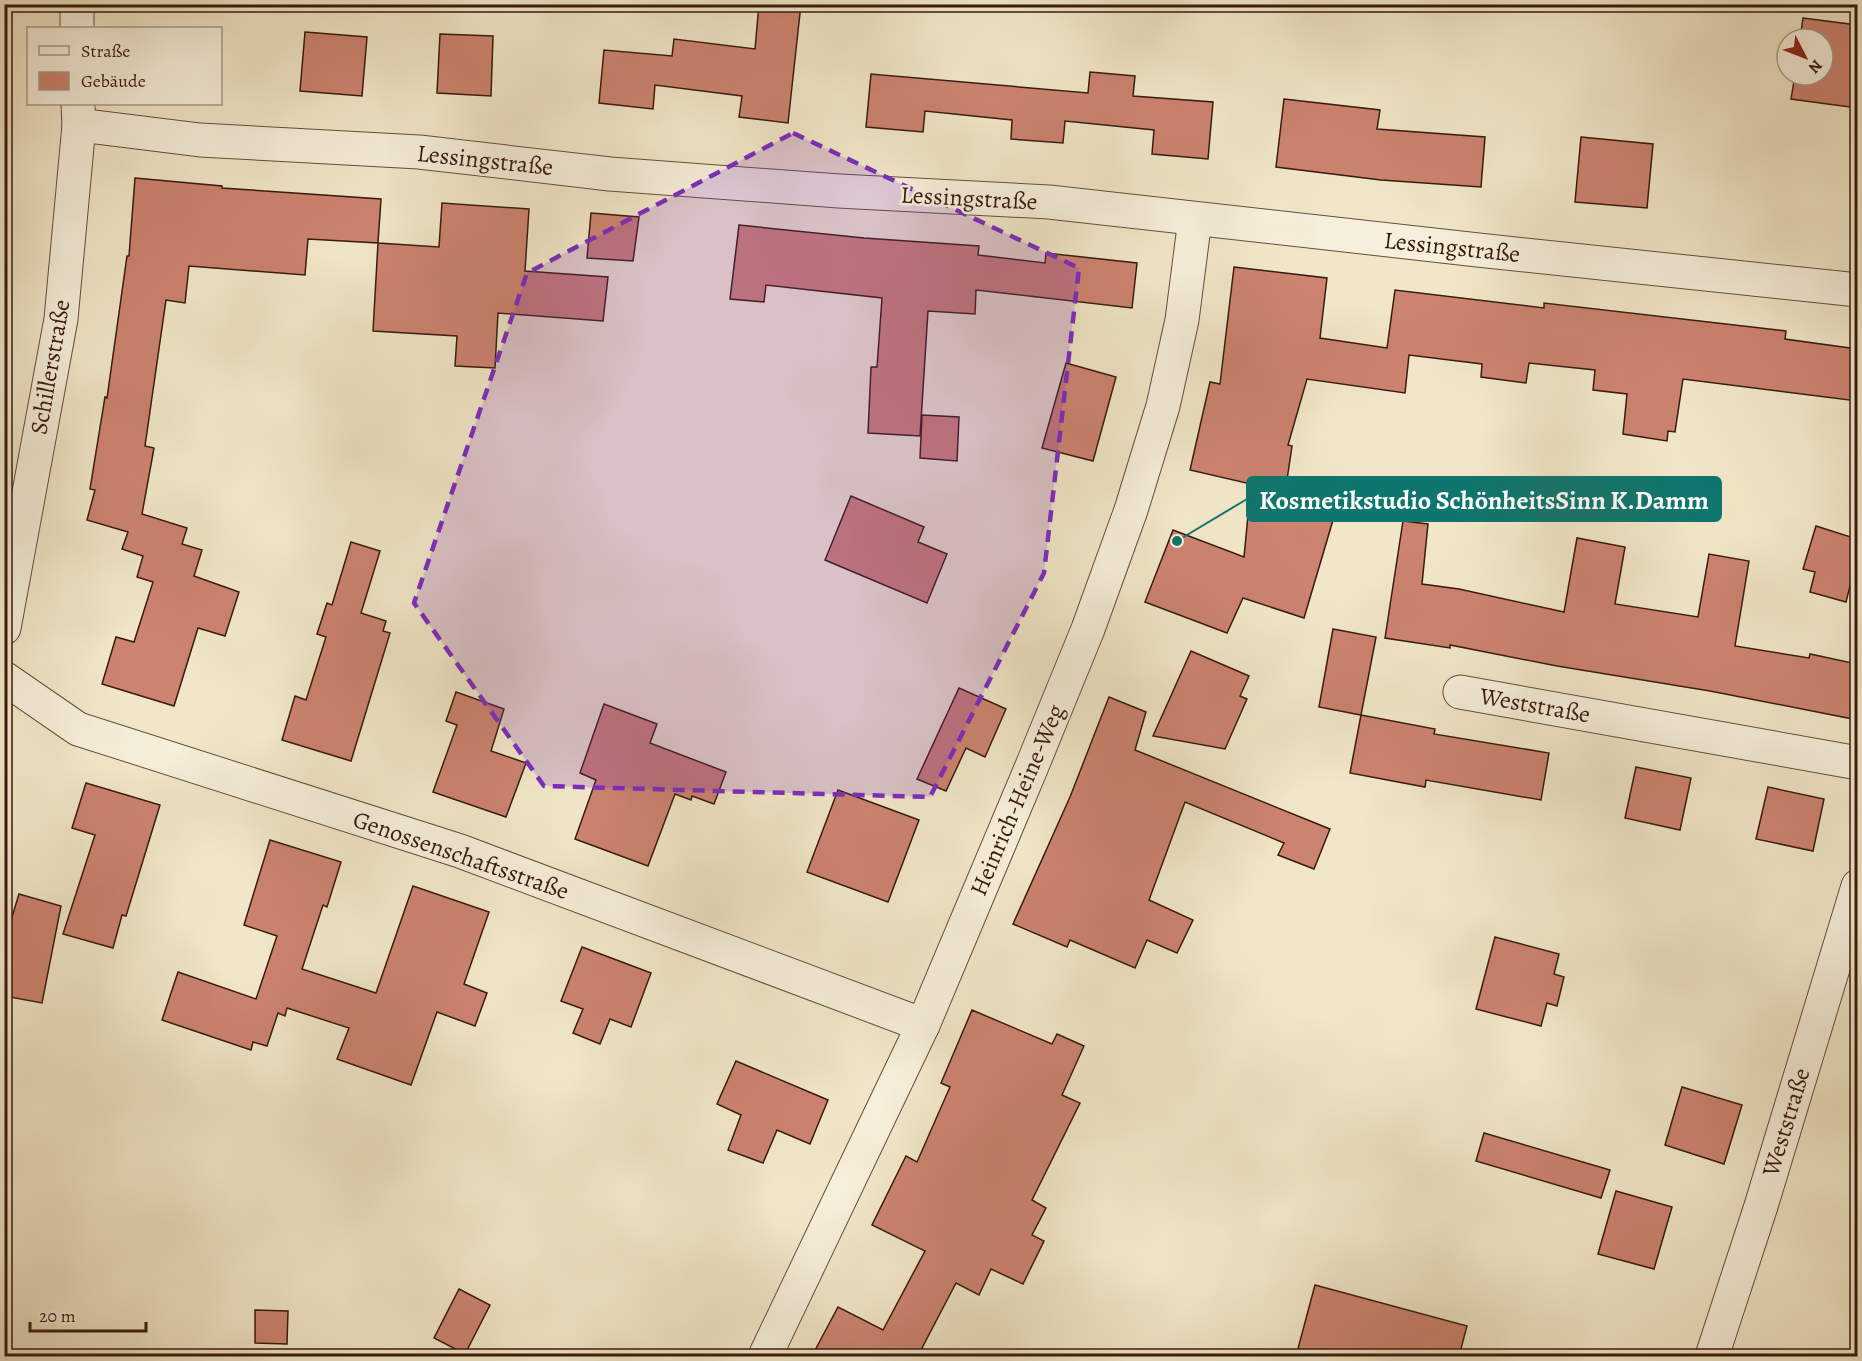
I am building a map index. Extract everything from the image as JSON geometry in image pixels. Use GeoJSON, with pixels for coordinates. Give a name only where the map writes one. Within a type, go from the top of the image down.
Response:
{"type":"FeatureCollection","features":[{"type":"Feature","properties":{"kind":"street"},"geometry":{"type":"LineString","coordinates":[[77,4],[77,27]]}},
{"type":"Feature","properties":{"kind":"street","name":"Lessingstraße"},"geometry":{"type":"LineString","coordinates":[[78,114],[200,140],[419,152],[610,174],[839,191],[1048,202],[1857,290]]}},
{"type":"Feature","properties":{"kind":"street","name":"Schillerstraße"},"geometry":{"type":"LineString","coordinates":[[4,628],[62,319],[78,114]]}},
{"type":"Feature","properties":{"kind":"street","name":"Heinrich-Heine-Weg"},"geometry":{"type":"LineString","coordinates":[[765,1356],[923,1024],[1088,629],[1131,510],[1174,364],[1195,219]]}},
{"type":"Feature","properties":{"kind":"street","name":"Genossenschaftsstraße"},"geometry":{"type":"LineString","coordinates":[[4,678],[78,729],[460,851],[923,1024]]}},
{"type":"Feature","properties":{"kind":"street","name":"Weststraße"},"geometry":{"type":"LineString","coordinates":[[1460,692],[1857,763]]}},
{"type":"Feature","properties":{"kind":"street","name":"Weststraße"},"geometry":{"type":"LineString","coordinates":[[1712,1356],[1761,1206],[1857,886]]}},
{"type":"Feature","properties":{"kind":"highlighted area"},"geometry":{"type":"Polygon","coordinates":[[[793,133],[1079,268],[1044,573],[930,797],[544,786],[414,603],[527,273],[793,133]]]}},
{"type":"Feature","properties":{"kind":"building"},"geometry":{"type":"Polygon","coordinates":[[[759,4],[801,4],[788,123],[739,117],[742,96],[655,85],[653,109],[599,103],[604,50],[672,56],[674,39],[755,49],[759,4]]]}},
{"type":"Feature","properties":{"kind":"building"},"geometry":{"type":"Polygon","coordinates":[[[1803,18],[1857,25],[1857,108],[1791,99],[1793,87],[1835,87],[1835,27],[1802,27],[1803,18]]]}},
{"type":"Feature","properties":{"kind":"building"},"geometry":{"type":"Polygon","coordinates":[[[305,32],[367,37],[362,96],[300,91],[305,32]]]}},
{"type":"Feature","properties":{"kind":"building"},"geometry":{"type":"Polygon","coordinates":[[[440,34],[493,36],[491,96],[437,93],[440,34]]]}},
{"type":"Feature","properties":{"kind":"building"},"geometry":{"type":"Polygon","coordinates":[[[1090,72],[1135,76],[1133,96],[1213,102],[1208,159],[1152,154],[1154,130],[1065,121],[1063,143],[1011,139],[1012,120],[925,111],[923,132],[866,127],[871,74],[1088,93],[1090,72]]]}},
{"type":"Feature","properties":{"kind":"building"},"geometry":{"type":"Polygon","coordinates":[[[1284,99],[1380,110],[1377,129],[1485,137],[1481,187],[1381,180],[1276,167],[1284,99]]]}},
{"type":"Feature","properties":{"kind":"building"},"geometry":{"type":"Polygon","coordinates":[[[1581,137],[1653,144],[1647,208],[1575,202],[1581,137]]]}},
{"type":"Feature","properties":{"kind":"building"},"geometry":{"type":"Polygon","coordinates":[[[135,178],[222,186],[222,188],[381,199],[378,243],[308,239],[305,275],[189,266],[185,303],[166,300],[145,446],[154,448],[142,514],[187,528],[182,544],[202,550],[194,576],[239,592],[225,636],[198,628],[174,706],[102,684],[116,637],[134,642],[153,582],[137,577],[143,556],[122,549],[128,532],[87,520],[95,490],[90,489],[105,397],[107,398],[127,256],[129,256],[135,178]]]}},
{"type":"Feature","properties":{"kind":"building"},"geometry":{"type":"Polygon","coordinates":[[[442,203],[529,209],[525,271],[608,277],[603,321],[498,313],[495,368],[455,366],[457,336],[373,331],[378,243],[439,247],[442,203]]]}},
{"type":"Feature","properties":{"kind":"building"},"geometry":{"type":"Polygon","coordinates":[[[591,213],[639,217],[633,261],[587,258],[591,213]]]}},
{"type":"Feature","properties":{"kind":"building"},"geometry":{"type":"Polygon","coordinates":[[[739,225],[864,238],[979,246],[978,255],[1045,263],[1046,253],[1137,263],[1132,308],[976,290],[975,314],[928,311],[920,436],[868,433],[871,367],[877,367],[882,298],[766,285],[764,302],[730,299],[739,225]]]}},
{"type":"Feature","properties":{"kind":"building"},"geometry":{"type":"Polygon","coordinates":[[[1234,267],[1327,278],[1320,338],[1387,348],[1395,290],[1544,308],[1544,303],[1786,331],[1785,339],[1857,349],[1857,401],[1683,379],[1675,432],[1668,431],[1667,441],[1623,434],[1627,394],[1593,390],[1595,370],[1529,363],[1526,383],[1481,377],[1482,364],[1409,355],[1405,393],[1307,379],[1288,445],[1292,446],[1287,480],[1305,482],[1303,504],[1336,510],[1304,618],[1243,598],[1227,633],[1145,602],[1173,530],[1244,557],[1251,484],[1190,470],[1210,382],[1220,384],[1234,267]]]}},
{"type":"Feature","properties":{"kind":"building"},"geometry":{"type":"Polygon","coordinates":[[[1066,363],[1116,377],[1093,461],[1042,448],[1066,363]]]}},
{"type":"Feature","properties":{"kind":"building"},"geometry":{"type":"Polygon","coordinates":[[[922,415],[959,417],[957,461],[920,458],[922,415]]]}},
{"type":"Feature","properties":{"kind":"building"},"geometry":{"type":"Polygon","coordinates":[[[851,496],[924,527],[918,542],[947,554],[927,603],[825,560],[851,496]]]}},
{"type":"Feature","properties":{"kind":"building"},"geometry":{"type":"Polygon","coordinates":[[[1403,521],[1428,524],[1422,584],[1459,589],[1564,612],[1577,538],[1625,547],[1615,604],[1698,617],[1709,554],[1749,561],[1735,646],[1809,658],[1810,654],[1857,664],[1857,694],[1853,719],[1450,645],[1450,648],[1385,638],[1403,521]]]}},
{"type":"Feature","properties":{"kind":"building"},"geometry":{"type":"Polygon","coordinates":[[[1816,526],[1857,539],[1857,558],[1846,602],[1810,592],[1815,572],[1803,569],[1816,526]]]}},
{"type":"Feature","properties":{"kind":"building"},"geometry":{"type":"Polygon","coordinates":[[[351,542],[380,551],[361,613],[386,621],[383,631],[390,633],[351,761],[282,740],[295,696],[306,700],[326,637],[317,634],[327,603],[332,605],[351,542]]]}},
{"type":"Feature","properties":{"kind":"building"},"geometry":{"type":"Polygon","coordinates":[[[1333,629],[1376,637],[1361,715],[1319,707],[1333,629]]]}},
{"type":"Feature","properties":{"kind":"building"},"geometry":{"type":"Polygon","coordinates":[[[1191,651],[1249,676],[1240,696],[1247,699],[1225,749],[1153,736],[1191,651]]]}},
{"type":"Feature","properties":{"kind":"building"},"geometry":{"type":"Polygon","coordinates":[[[959,688],[1006,709],[985,757],[966,748],[946,791],[917,779],[959,688]]]}},
{"type":"Feature","properties":{"kind":"building"},"geometry":{"type":"Polygon","coordinates":[[[456,692],[504,709],[491,751],[526,763],[506,817],[433,792],[457,725],[446,721],[456,692]]]}},
{"type":"Feature","properties":{"kind":"building"},"geometry":{"type":"Polygon","coordinates":[[[1109,697],[1146,712],[1135,750],[1330,829],[1314,869],[1278,855],[1284,843],[1185,802],[1149,900],[1193,920],[1177,953],[1147,940],[1135,968],[1070,940],[1067,947],[1013,924],[1070,797],[1109,697]]]}},
{"type":"Feature","properties":{"kind":"building"},"geometry":{"type":"Polygon","coordinates":[[[604,704],[657,724],[650,743],[726,772],[714,804],[692,796],[691,800],[675,794],[648,866],[575,839],[596,780],[580,773],[604,704]]]}},
{"type":"Feature","properties":{"kind":"building"},"geometry":{"type":"Polygon","coordinates":[[[1361,715],[1435,729],[1434,734],[1549,753],[1541,800],[1426,780],[1425,787],[1350,773],[1361,715]]]}},
{"type":"Feature","properties":{"kind":"building"},"geometry":{"type":"Polygon","coordinates":[[[1636,767],[1691,778],[1680,830],[1625,818],[1636,767]]]}},
{"type":"Feature","properties":{"kind":"building"},"geometry":{"type":"Polygon","coordinates":[[[86,783],[160,805],[126,916],[122,915],[113,948],[63,934],[95,835],[72,828],[86,783]]]}},
{"type":"Feature","properties":{"kind":"building"},"geometry":{"type":"Polygon","coordinates":[[[1768,787],[1824,799],[1813,851],[1756,839],[1768,787]]]}},
{"type":"Feature","properties":{"kind":"building"},"geometry":{"type":"Polygon","coordinates":[[[838,790],[919,820],[888,902],[807,872],[838,790]]]}},
{"type":"Feature","properties":{"kind":"building"},"geometry":{"type":"Polygon","coordinates":[[[270,840],[341,862],[327,907],[323,905],[302,969],[376,993],[413,886],[489,912],[464,984],[487,993],[475,1026],[437,1012],[411,1085],[337,1059],[349,1028],[287,1008],[285,1016],[278,1013],[267,1046],[253,1042],[251,1050],[162,1020],[178,972],[256,999],[277,936],[244,925],[270,840]]]}},
{"type":"Feature","properties":{"kind":"building"},"geometry":{"type":"Polygon","coordinates":[[[19,894],[61,906],[42,1003],[4,996],[4,943],[19,894]]]}},
{"type":"Feature","properties":{"kind":"building"},"geometry":{"type":"Polygon","coordinates":[[[1495,937],[1559,954],[1554,974],[1564,977],[1557,1006],[1547,1003],[1541,1026],[1476,1009],[1495,937]]]}},
{"type":"Feature","properties":{"kind":"building"},"geometry":{"type":"Polygon","coordinates":[[[582,947],[651,973],[631,1027],[610,1019],[600,1044],[573,1033],[583,1009],[561,1001],[582,947]]]}},
{"type":"Feature","properties":{"kind":"building"},"geometry":{"type":"Polygon","coordinates":[[[972,1010],[1052,1044],[1057,1034],[1084,1046],[1062,1095],[1080,1103],[1032,1200],[1046,1208],[1032,1235],[1044,1241],[1023,1284],[991,1269],[979,1295],[956,1283],[921,1350],[935,1356],[812,1356],[838,1307],[883,1330],[925,1251],[872,1225],[906,1156],[917,1162],[950,1087],[941,1083],[972,1010]]]}},
{"type":"Feature","properties":{"kind":"building"},"geometry":{"type":"Polygon","coordinates":[[[736,1061],[828,1100],[810,1144],[777,1130],[763,1163],[728,1150],[741,1115],[717,1104],[736,1061]]]}},
{"type":"Feature","properties":{"kind":"building"},"geometry":{"type":"Polygon","coordinates":[[[1682,1087],[1742,1105],[1724,1164],[1665,1145],[1682,1087]]]}},
{"type":"Feature","properties":{"kind":"building"},"geometry":{"type":"Polygon","coordinates":[[[1484,1133],[1610,1170],[1601,1198],[1476,1161],[1484,1133]]]}},
{"type":"Feature","properties":{"kind":"building"},"geometry":{"type":"Polygon","coordinates":[[[1616,1191],[1672,1207],[1654,1269],[1598,1254],[1616,1191]]]}},
{"type":"Feature","properties":{"kind":"building"},"geometry":{"type":"Polygon","coordinates":[[[1315,1285],[1467,1326],[1459,1356],[1296,1356],[1315,1285]]]}},
{"type":"Feature","properties":{"kind":"building"},"geometry":{"type":"Polygon","coordinates":[[[459,1289],[490,1305],[465,1354],[434,1338],[459,1289]]]}},
{"type":"Feature","properties":{"kind":"building"},"geometry":{"type":"Polygon","coordinates":[[[255,1310],[288,1311],[287,1344],[255,1343],[255,1310]]]}},
{"type":"Feature","properties":{"kind":"place","name":"Kosmetikstudio SchönheitsSinn K.Damm"},"geometry":{"type":"Point","coordinates":[1177,541]}}]}
